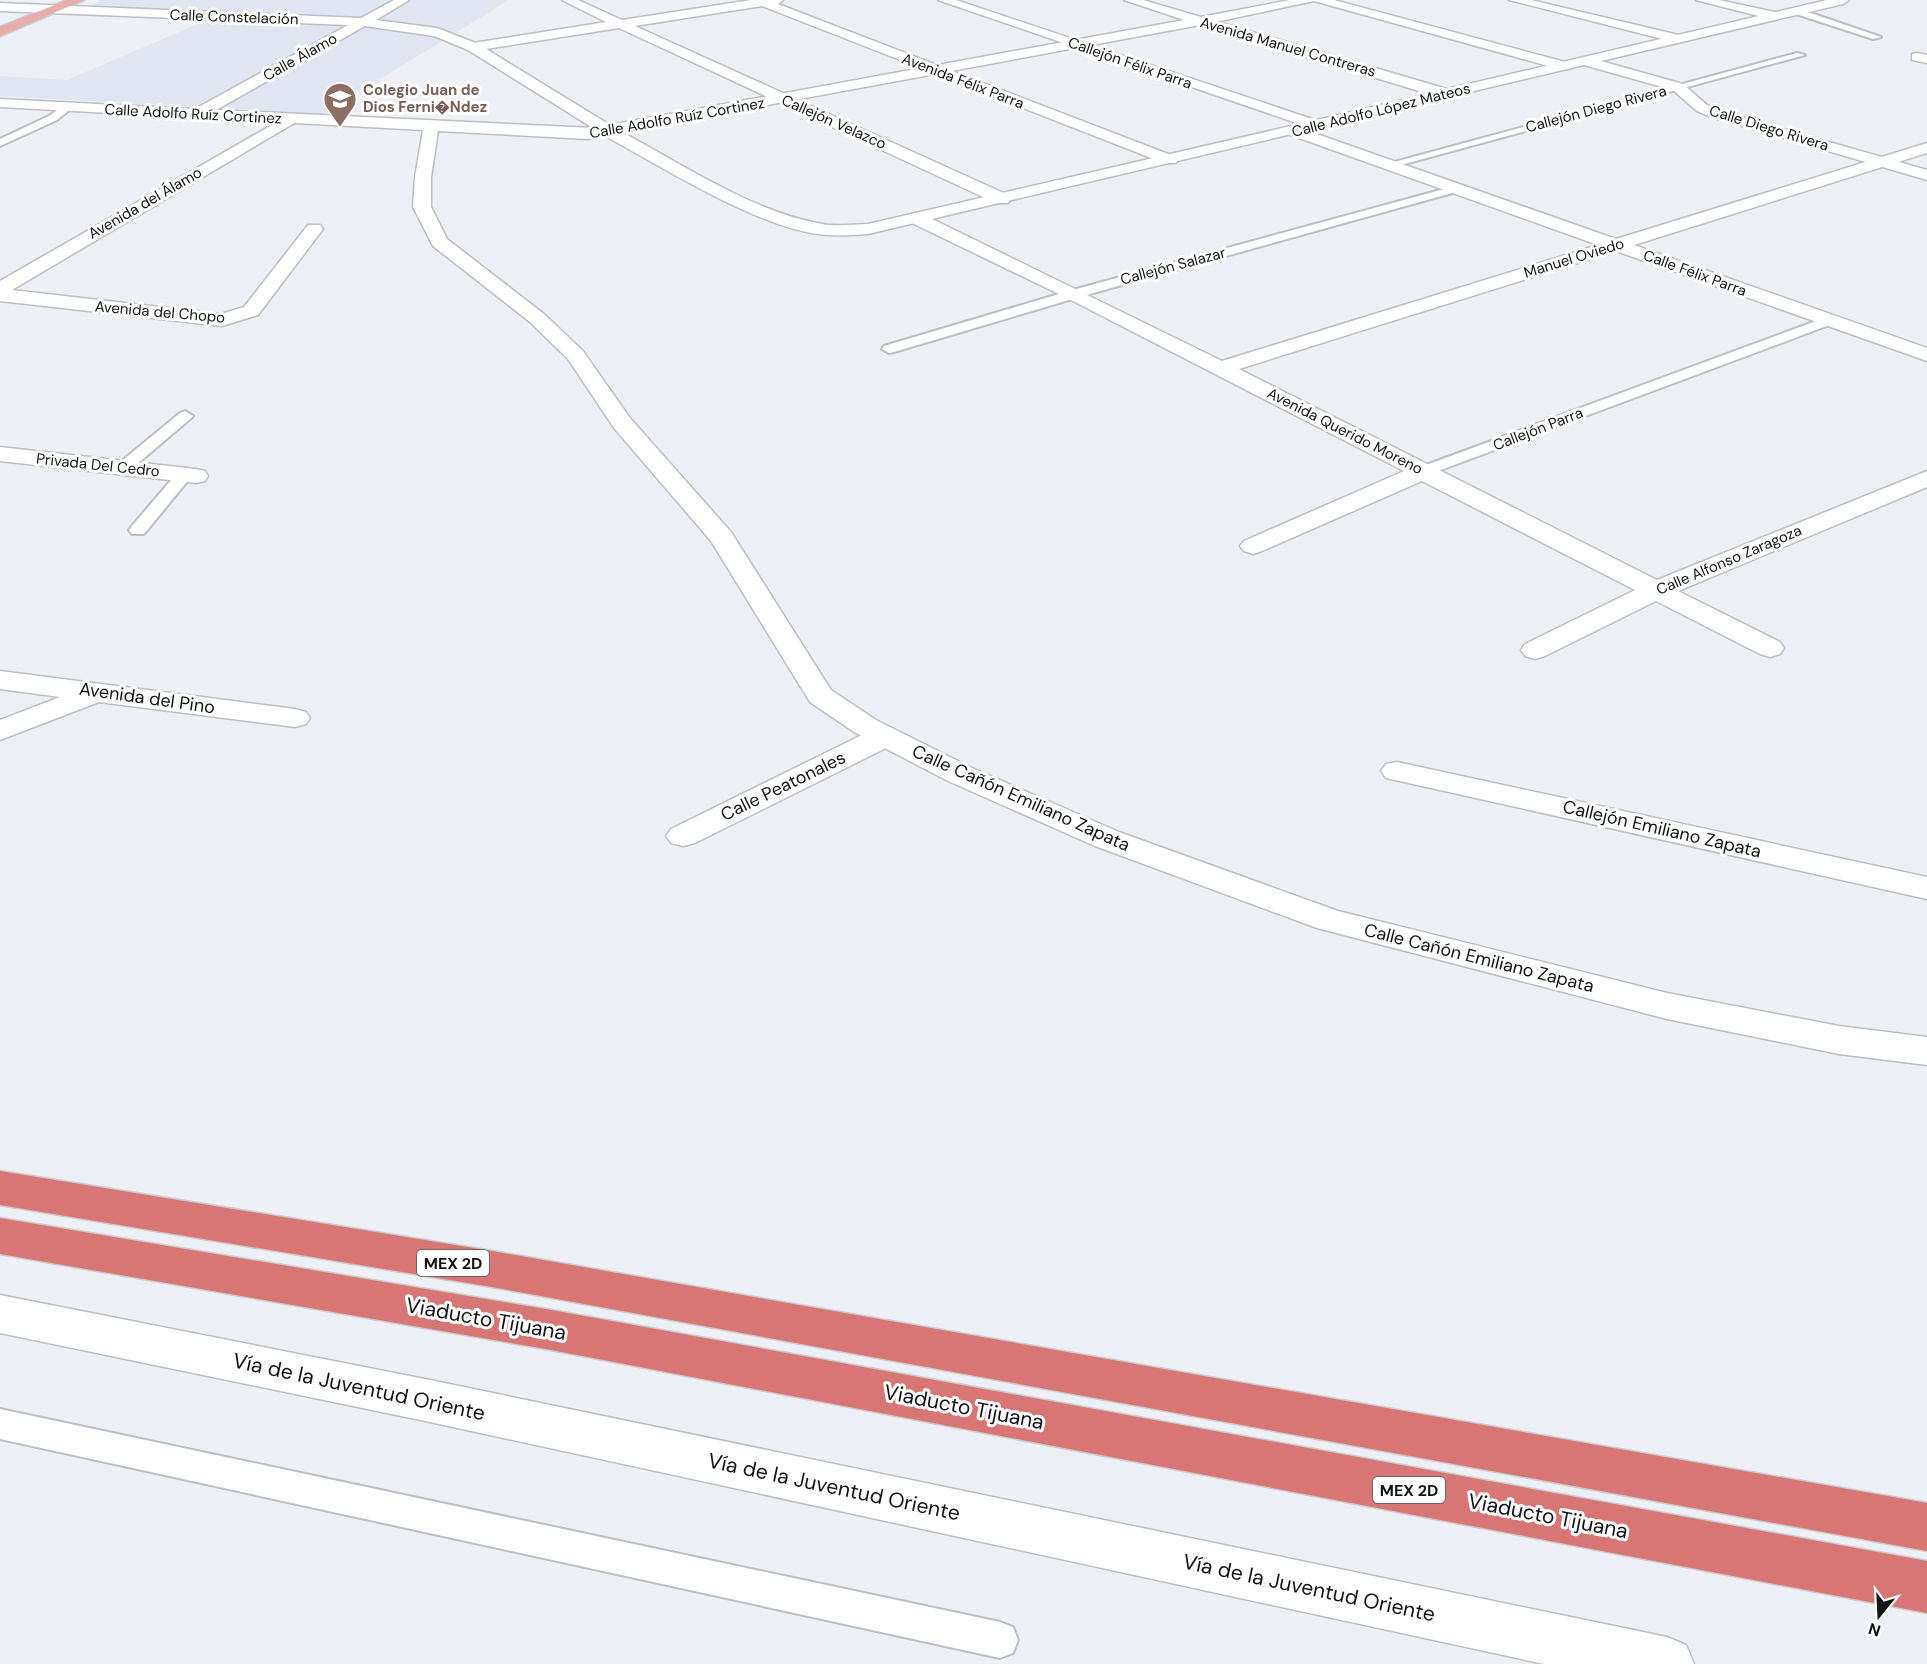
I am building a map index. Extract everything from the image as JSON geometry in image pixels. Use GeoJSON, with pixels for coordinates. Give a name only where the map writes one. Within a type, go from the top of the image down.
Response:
{"type":"FeatureCollection","features":[{"type":"Feature","properties":{"kind":"highway","name":"MEX 2D"},"geometry":{"type":"LineString","coordinates":[[0,1188],[492,1269],[904,1345],[1927,1527]]}},
{"type":"Feature","properties":{"kind":"highway","name":"Viaducto Tijuana"},"geometry":{"type":"LineString","coordinates":[[0,1236],[546,1329],[1927,1587]]}},
{"type":"Feature","properties":{"kind":"main road"},"geometry":{"type":"LineString","coordinates":[[0,15],[39,0]]}},
{"type":"Feature","properties":{"kind":"main road"},"geometry":{"type":"LineString","coordinates":[[0,32],[78,0]]}},
{"type":"Feature","properties":{"kind":"street","name":"Calle Álamo"},"geometry":{"type":"LineString","coordinates":[[197,114],[403,0]]}},
{"type":"Feature","properties":{"kind":"street","name":"Callejón Velazco"},"geometry":{"type":"LineString","coordinates":[[568,0],[1002,199]]}},
{"type":"Feature","properties":{"kind":"street","name":"Callejón Félix Parra"},"geometry":{"type":"LineString","coordinates":[[945,0],[1316,125]]}},
{"type":"Feature","properties":{"kind":"street","name":"Avenida Manuel Contreras"},"geometry":{"type":"LineString","coordinates":[[1130,0],[1445,93]]}},
{"type":"Feature","properties":{"kind":"street","name":"Calle Adolfo Ruíz Cortinez"},"geometry":{"type":"LineString","coordinates":[[0,103],[564,134],[610,132],[1309,0]]}},
{"type":"Feature","properties":{"kind":"street"},"geometry":{"type":"LineString","coordinates":[[1320,0],[1564,66]]}},
{"type":"Feature","properties":{"kind":"street"},"geometry":{"type":"LineString","coordinates":[[1515,0],[1678,39]]}},
{"type":"Feature","properties":{"kind":"street"},"geometry":{"type":"LineString","coordinates":[[1702,0],[1774,16]]}},
{"type":"Feature","properties":{"kind":"street","name":"Calle Adolfo López Mateos"},"geometry":{"type":"LineString","coordinates":[[610,132],[744,204],[806,226],[845,231],[918,219],[1843,0]]}},
{"type":"Feature","properties":{"kind":"street"},"geometry":{"type":"LineString","coordinates":[[473,47],[765,1]]}},
{"type":"Feature","properties":{"kind":"street","name":"Avenida Félix Parra"},"geometry":{"type":"LineString","coordinates":[[765,1],[1170,160]]}},
{"type":"Feature","properties":{"kind":"street","name":"Calle Constelación"},"geometry":{"type":"LineString","coordinates":[[0,7],[361,22],[426,30],[473,47],[610,132]]}},
{"type":"Feature","properties":{"kind":"street","name":"Calle Diego Rivera"},"geometry":{"type":"LineString","coordinates":[[1583,61],[1678,87],[1702,108],[1716,114],[1927,175]]}},
{"type":"Feature","properties":{"kind":"street","name":"Avenida del Álamo"},"geometry":{"type":"LineString","coordinates":[[0,289],[291,119]]}},
{"type":"Feature","properties":{"kind":"street","name":"Calle Cañón Emiliano Zapata"},"geometry":{"type":"LineString","coordinates":[[431,127],[423,177],[422,207],[439,242],[537,318],[576,355],[622,423],[722,537],[820,696],[883,736],[959,774],[1107,839],[1329,920],[1667,1006],[1839,1040],[1927,1051]]}},
{"type":"Feature","properties":{"kind":"street","name":"Calle Félix Parra"},"geometry":{"type":"LineString","coordinates":[[1294,131],[1393,164],[1927,355]]}},
{"type":"Feature","properties":{"kind":"street","name":"Manuel Oviedo"},"geometry":{"type":"LineString","coordinates":[[1221,368],[1927,148]]}},
{"type":"Feature","properties":{"kind":"street","name":"Avenida Querido Moreno"},"geometry":{"type":"LineString","coordinates":[[918,219],[1221,368],[1659,589],[1770,648]]}},
{"type":"Feature","properties":{"kind":"street","name":"Avenida del Chopo"},"geometry":{"type":"LineString","coordinates":[[0,295],[222,320],[237,317],[251,311],[314,229]]}},
{"type":"Feature","properties":{"kind":"street","name":"Privada Del Cedro"},"geometry":{"type":"LineString","coordinates":[[0,454],[190,475]]}},
{"type":"Feature","properties":{"kind":"street","name":"Callejón Parra"},"geometry":{"type":"LineString","coordinates":[[1253,546],[1424,471]]}},
{"type":"Feature","properties":{"kind":"street","name":"Calle Alfonso Zaragoza"},"geometry":{"type":"LineString","coordinates":[[1535,651],[1659,589],[1927,478]]}},
{"type":"Feature","properties":{"kind":"street","name":"Avenida del Pino"},"geometry":{"type":"LineString","coordinates":[[0,680],[100,691],[295,718]]}},
{"type":"Feature","properties":{"kind":"street"},"geometry":{"type":"LineString","coordinates":[[0,730],[100,691]]}},
{"type":"Feature","properties":{"kind":"street","name":"Calle Peatonales"},"geometry":{"type":"LineString","coordinates":[[683,836],[883,736]]}},
{"type":"Feature","properties":{"kind":"street","name":"Callejón Emiliano Zapata"},"geometry":{"type":"LineString","coordinates":[[1397,771],[1927,888]]}},
{"type":"Feature","properties":{"kind":"street","name":"Vía de la Juventud Oriente"},"geometry":{"type":"LineString","coordinates":[[0,1314],[442,1403],[1667,1664]]}},
{"type":"Feature","properties":{"kind":"lane"},"geometry":{"type":"LineString","coordinates":[[1796,12],[1876,37]]}},
{"type":"Feature","properties":{"kind":"lane","name":"Callejón Diego Rivera"},"geometry":{"type":"LineString","coordinates":[[1393,164],[1800,56]]}},
{"type":"Feature","properties":{"kind":"lane"},"geometry":{"type":"LineString","coordinates":[[0,143],[53,117],[68,107]]}},
{"type":"Feature","properties":{"kind":"lane","name":"Callejón Salazar"},"geometry":{"type":"LineString","coordinates":[[889,349],[1074,294],[1459,188]]}},
{"type":"Feature","properties":{"kind":"lane","name":"Callejón Parra"},"geometry":{"type":"LineString","coordinates":[[1424,471],[1827,321]]}},
{"type":"Feature","properties":{"kind":"lane"},"geometry":{"type":"LineString","coordinates":[[124,467],[185,416]]}},
{"type":"Feature","properties":{"kind":"lane"},"geometry":{"type":"LineString","coordinates":[[138,530],[190,475]]}},
{"type":"Feature","properties":{"kind":"lane"},"geometry":{"type":"LineString","coordinates":[[0,1424],[1000,1640]]}},
{"type":"Feature","properties":{"kind":"shaded area"},"geometry":{"type":"Polygon","coordinates":[[[101,0],[509,0],[323,114],[0,96],[0,76],[67,80],[223,13],[91,6],[101,0]]]}},
{"type":"Feature","properties":{"kind":"place","name":"Colegio Juan de Dios Ferni�Ndez"},"geometry":{"type":"Point","coordinates":[340,128]}}]}
